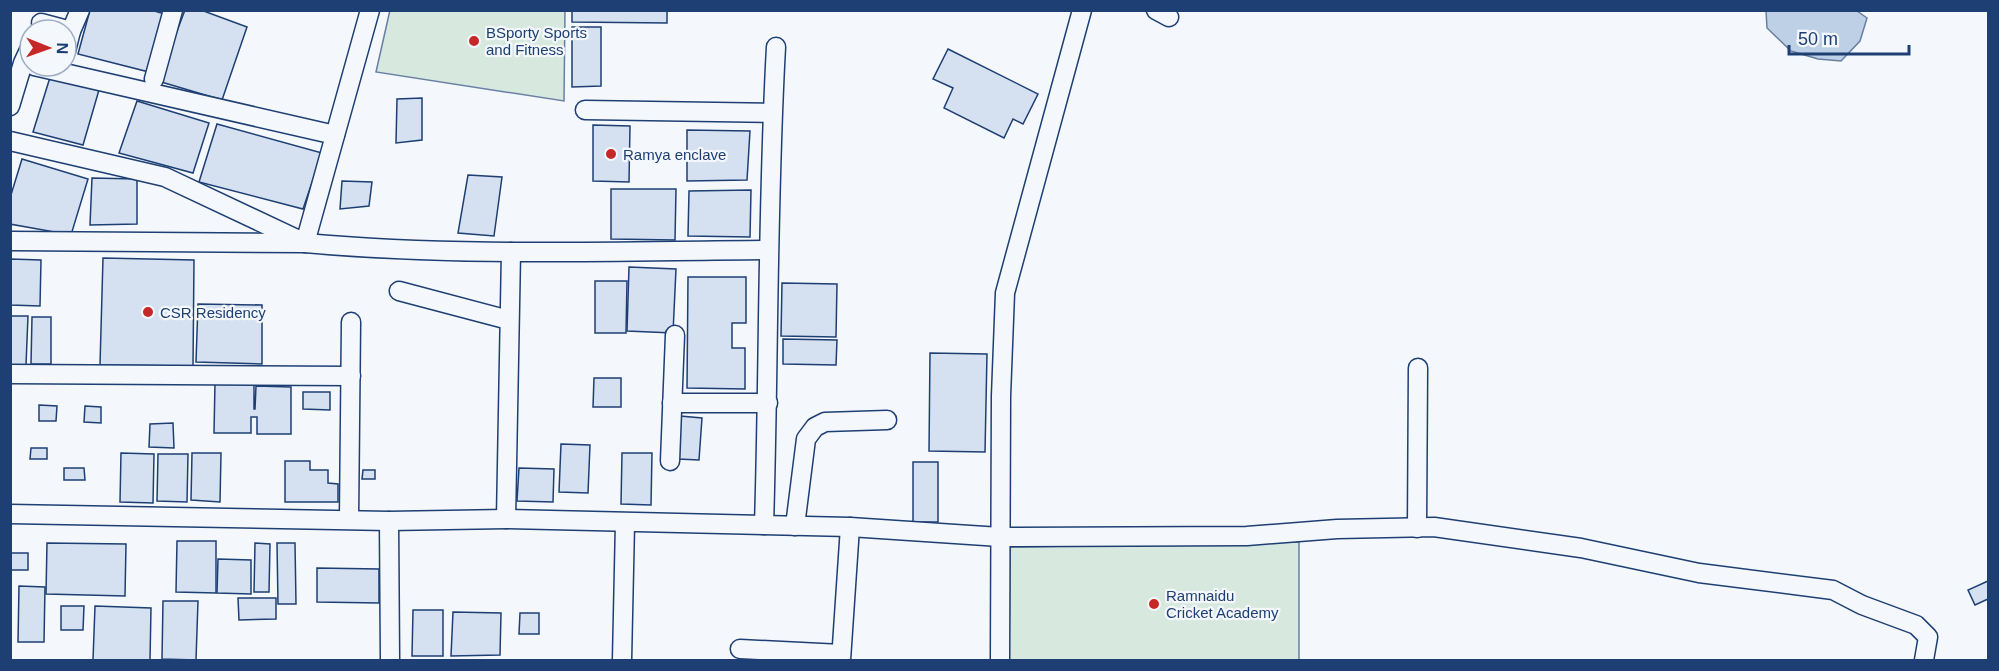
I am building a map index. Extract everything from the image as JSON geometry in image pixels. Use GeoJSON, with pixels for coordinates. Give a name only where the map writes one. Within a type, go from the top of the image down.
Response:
{"type":"FeatureCollection","features":[{"type":"Feature","properties":{"kind":"street"},"geometry":{"type":"LineString","coordinates":[[154,79],[173,10]]}},
{"type":"Feature","properties":{"kind":"street"},"geometry":{"type":"LineString","coordinates":[[305,243],[370,10]]}},
{"type":"Feature","properties":{"kind":"street"},"geometry":{"type":"LineString","coordinates":[[1000,660],[1005,293],[1082,10]]}},
{"type":"Feature","properties":{"kind":"street"},"geometry":{"type":"LineString","coordinates":[[764,525],[768,403],[768,250],[776,47]]}},
{"type":"Feature","properties":{"kind":"street"},"geometry":{"type":"LineString","coordinates":[[78,74],[335,135]]}},
{"type":"Feature","properties":{"kind":"street"},"geometry":{"type":"LineString","coordinates":[[10,106],[19,78]]}},
{"type":"Feature","properties":{"kind":"street"},"geometry":{"type":"LineString","coordinates":[[585,110],[772,113]]}},
{"type":"Feature","properties":{"kind":"street"},"geometry":{"type":"LineString","coordinates":[[10,141],[165,177],[305,243]]}},
{"type":"Feature","properties":{"kind":"street"},"geometry":{"type":"LineString","coordinates":[[10,241],[305,243],[351,247],[511,252],[768,250]]}},
{"type":"Feature","properties":{"kind":"street"},"geometry":{"type":"LineString","coordinates":[[506,519],[511,252]]}},
{"type":"Feature","properties":{"kind":"street"},"geometry":{"type":"LineString","coordinates":[[399,291],[509,320]]}},
{"type":"Feature","properties":{"kind":"street"},"geometry":{"type":"LineString","coordinates":[[349,519],[351,322]]}},
{"type":"Feature","properties":{"kind":"street"},"geometry":{"type":"LineString","coordinates":[[670,461],[675,335]]}},
{"type":"Feature","properties":{"kind":"street"},"geometry":{"type":"LineString","coordinates":[[1417,528],[1418,368]]}},
{"type":"Feature","properties":{"kind":"street"},"geometry":{"type":"LineString","coordinates":[[10,374],[351,376]]}},
{"type":"Feature","properties":{"kind":"street"},"geometry":{"type":"LineString","coordinates":[[672,404],[768,403]]}},
{"type":"Feature","properties":{"kind":"street"},"geometry":{"type":"LineString","coordinates":[[795,526],[806,439],[815,428],[825,422],[887,420]]}},
{"type":"Feature","properties":{"kind":"street"},"geometry":{"type":"LineString","coordinates":[[10,514],[389,521],[506,519],[850,527],[1000,537],[1247,536],[1434,527],[1581,548],[1699,573],[1833,590],[1862,605],[1916,625],[1928,637],[1924,660]]}},
{"type":"Feature","properties":{"kind":"street"},"geometry":{"type":"LineString","coordinates":[[389,521],[390,660]]}},
{"type":"Feature","properties":{"kind":"street"},"geometry":{"type":"LineString","coordinates":[[622,660],[625,523]]}},
{"type":"Feature","properties":{"kind":"street"},"geometry":{"type":"LineString","coordinates":[[741,649],[841,657],[850,527]]}},
{"type":"Feature","properties":{"kind":"shaded area","name":"BSporty Sports and Fitness"},"geometry":{"type":"Polygon","coordinates":[[[390,10],[565,11],[564,101],[376,72],[390,10]]]}},
{"type":"Feature","properties":{"kind":"shaded area","name":"Ramnaidu Cricket Academy"},"geometry":{"type":"Polygon","coordinates":[[[1299,542],[1299,660],[1009,660],[1010,547],[1299,542]]]}},
{"type":"Feature","properties":{"kind":"water"},"geometry":{"type":"Polygon","coordinates":[[[1766,11],[1857,11],[1867,18],[1860,41],[1841,61],[1818,59],[1791,51],[1767,28],[1766,11]]]}},
{"type":"Feature","properties":{"kind":"building"},"geometry":{"type":"Polygon","coordinates":[[[90,10],[151,10],[168,15],[149,72],[78,54],[90,10]]]}},
{"type":"Feature","properties":{"kind":"building"},"geometry":{"type":"Polygon","coordinates":[[[185,10],[201,10],[247,27],[222,100],[158,81],[185,10]]]}},
{"type":"Feature","properties":{"kind":"building"},"geometry":{"type":"Polygon","coordinates":[[[572,10],[667,10],[667,23],[572,22],[572,10]]]}},
{"type":"Feature","properties":{"kind":"building"},"geometry":{"type":"Polygon","coordinates":[[[572,27],[601,27],[601,86],[572,87],[572,27]]]}},
{"type":"Feature","properties":{"kind":"building"},"geometry":{"type":"Polygon","coordinates":[[[948,49],[1038,94],[1023,124],[1013,119],[1004,138],[944,108],[953,88],[933,79],[948,49]]]}},
{"type":"Feature","properties":{"kind":"building"},"geometry":{"type":"Polygon","coordinates":[[[78,77],[101,83],[83,145],[33,132],[50,78],[78,77]]]}},
{"type":"Feature","properties":{"kind":"building"},"geometry":{"type":"Polygon","coordinates":[[[422,98],[422,140],[396,143],[397,99],[422,98]]]}},
{"type":"Feature","properties":{"kind":"building"},"geometry":{"type":"Polygon","coordinates":[[[137,101],[209,123],[193,173],[119,153],[137,101]]]}},
{"type":"Feature","properties":{"kind":"building"},"geometry":{"type":"Polygon","coordinates":[[[217,124],[322,153],[303,209],[199,182],[217,124]]]}},
{"type":"Feature","properties":{"kind":"building","name":"Ramya enclave"},"geometry":{"type":"Polygon","coordinates":[[[593,125],[630,126],[629,182],[593,181],[593,125]]]}},
{"type":"Feature","properties":{"kind":"building"},"geometry":{"type":"Polygon","coordinates":[[[687,130],[750,131],[747,180],[687,181],[687,130]]]}},
{"type":"Feature","properties":{"kind":"building"},"geometry":{"type":"Polygon","coordinates":[[[22,159],[88,179],[71,235],[10,224],[10,198],[22,159]]]}},
{"type":"Feature","properties":{"kind":"building"},"geometry":{"type":"Polygon","coordinates":[[[468,175],[502,177],[494,236],[458,233],[468,175]]]}},
{"type":"Feature","properties":{"kind":"building"},"geometry":{"type":"Polygon","coordinates":[[[92,178],[137,179],[137,224],[90,225],[92,178]]]}},
{"type":"Feature","properties":{"kind":"building"},"geometry":{"type":"Polygon","coordinates":[[[342,181],[372,182],[369,206],[340,209],[342,181]]]}},
{"type":"Feature","properties":{"kind":"building"},"geometry":{"type":"Polygon","coordinates":[[[611,189],[676,189],[675,240],[611,239],[611,189]]]}},
{"type":"Feature","properties":{"kind":"building"},"geometry":{"type":"Polygon","coordinates":[[[751,190],[750,237],[688,236],[689,191],[751,190]]]}},
{"type":"Feature","properties":{"kind":"building","name":"CSR Residency"},"geometry":{"type":"Polygon","coordinates":[[[103,258],[194,260],[193,366],[100,365],[103,258]]]}},
{"type":"Feature","properties":{"kind":"building"},"geometry":{"type":"Polygon","coordinates":[[[10,259],[41,260],[40,306],[10,305],[10,259]]]}},
{"type":"Feature","properties":{"kind":"building"},"geometry":{"type":"Polygon","coordinates":[[[629,267],[676,269],[673,333],[627,331],[629,267]]]}},
{"type":"Feature","properties":{"kind":"building"},"geometry":{"type":"Polygon","coordinates":[[[688,277],[746,277],[746,323],[732,323],[732,348],[745,348],[745,389],[687,388],[688,277]]]}},
{"type":"Feature","properties":{"kind":"building"},"geometry":{"type":"Polygon","coordinates":[[[595,281],[627,281],[626,333],[595,333],[595,281]]]}},
{"type":"Feature","properties":{"kind":"building"},"geometry":{"type":"Polygon","coordinates":[[[782,283],[837,284],[836,337],[781,336],[782,283]]]}},
{"type":"Feature","properties":{"kind":"building"},"geometry":{"type":"Polygon","coordinates":[[[198,304],[262,305],[262,364],[196,362],[198,304]]]}},
{"type":"Feature","properties":{"kind":"building"},"geometry":{"type":"Polygon","coordinates":[[[10,316],[28,316],[26,365],[10,365],[10,316]]]}},
{"type":"Feature","properties":{"kind":"building"},"geometry":{"type":"Polygon","coordinates":[[[32,317],[51,317],[51,364],[31,364],[32,317]]]}},
{"type":"Feature","properties":{"kind":"building"},"geometry":{"type":"Polygon","coordinates":[[[783,339],[837,340],[836,365],[783,364],[783,339]]]}},
{"type":"Feature","properties":{"kind":"building"},"geometry":{"type":"Polygon","coordinates":[[[930,353],[987,354],[985,452],[929,451],[930,353]]]}},
{"type":"Feature","properties":{"kind":"building"},"geometry":{"type":"Polygon","coordinates":[[[594,378],[621,378],[621,407],[593,407],[594,378]]]}},
{"type":"Feature","properties":{"kind":"building"},"geometry":{"type":"Polygon","coordinates":[[[215,383],[254,383],[254,409],[256,386],[291,387],[291,434],[257,434],[257,417],[251,417],[251,433],[214,433],[215,383]]]}},
{"type":"Feature","properties":{"kind":"building"},"geometry":{"type":"Polygon","coordinates":[[[303,392],[330,392],[330,410],[303,409],[303,392]]]}},
{"type":"Feature","properties":{"kind":"building"},"geometry":{"type":"Polygon","coordinates":[[[39,405],[57,406],[56,421],[39,421],[39,405]]]}},
{"type":"Feature","properties":{"kind":"building"},"geometry":{"type":"Polygon","coordinates":[[[85,406],[101,407],[101,423],[84,422],[85,406]]]}},
{"type":"Feature","properties":{"kind":"building"},"geometry":{"type":"Polygon","coordinates":[[[680,416],[702,418],[699,460],[678,459],[680,416]]]}},
{"type":"Feature","properties":{"kind":"building"},"geometry":{"type":"Polygon","coordinates":[[[173,423],[174,448],[149,447],[150,424],[173,423]]]}},
{"type":"Feature","properties":{"kind":"building"},"geometry":{"type":"Polygon","coordinates":[[[561,444],[590,445],[588,493],[559,492],[561,444]]]}},
{"type":"Feature","properties":{"kind":"building"},"geometry":{"type":"Polygon","coordinates":[[[31,448],[47,448],[47,459],[30,459],[31,448]]]}},
{"type":"Feature","properties":{"kind":"building"},"geometry":{"type":"Polygon","coordinates":[[[121,453],[154,454],[153,503],[120,502],[121,453]]]}},
{"type":"Feature","properties":{"kind":"building"},"geometry":{"type":"Polygon","coordinates":[[[192,453],[221,453],[220,502],[191,500],[192,453]]]}},
{"type":"Feature","properties":{"kind":"building"},"geometry":{"type":"Polygon","coordinates":[[[622,453],[652,453],[651,505],[621,504],[622,453]]]}},
{"type":"Feature","properties":{"kind":"building"},"geometry":{"type":"Polygon","coordinates":[[[158,454],[188,454],[187,502],[157,501],[158,454]]]}},
{"type":"Feature","properties":{"kind":"building"},"geometry":{"type":"Polygon","coordinates":[[[285,461],[310,461],[310,470],[328,470],[328,483],[338,484],[338,502],[285,502],[285,461]]]}},
{"type":"Feature","properties":{"kind":"building"},"geometry":{"type":"Polygon","coordinates":[[[913,462],[938,462],[938,522],[913,522],[913,462]]]}},
{"type":"Feature","properties":{"kind":"building"},"geometry":{"type":"Polygon","coordinates":[[[64,468],[84,468],[85,480],[64,480],[64,468]]]}},
{"type":"Feature","properties":{"kind":"building"},"geometry":{"type":"Polygon","coordinates":[[[519,468],[554,469],[553,502],[517,501],[519,468]]]}},
{"type":"Feature","properties":{"kind":"building"},"geometry":{"type":"Polygon","coordinates":[[[363,470],[375,470],[375,479],[362,479],[363,470]]]}},
{"type":"Feature","properties":{"kind":"building"},"geometry":{"type":"Polygon","coordinates":[[[177,541],[216,541],[216,593],[176,592],[177,541]]]}},
{"type":"Feature","properties":{"kind":"building"},"geometry":{"type":"Polygon","coordinates":[[[47,543],[126,544],[125,596],[46,594],[47,543]]]}},
{"type":"Feature","properties":{"kind":"building"},"geometry":{"type":"Polygon","coordinates":[[[255,543],[270,544],[269,592],[254,592],[255,543]]]}},
{"type":"Feature","properties":{"kind":"building"},"geometry":{"type":"Polygon","coordinates":[[[277,543],[295,543],[296,604],[278,604],[277,543]]]}},
{"type":"Feature","properties":{"kind":"building"},"geometry":{"type":"Polygon","coordinates":[[[10,553],[28,553],[28,570],[10,570],[10,553]]]}},
{"type":"Feature","properties":{"kind":"building"},"geometry":{"type":"Polygon","coordinates":[[[218,559],[251,560],[251,594],[217,593],[218,559]]]}},
{"type":"Feature","properties":{"kind":"building"},"geometry":{"type":"Polygon","coordinates":[[[317,568],[379,569],[379,603],[317,602],[317,568]]]}},
{"type":"Feature","properties":{"kind":"building"},"geometry":{"type":"Polygon","coordinates":[[[1988,581],[1988,599],[1975,605],[1968,590],[1988,581]]]}},
{"type":"Feature","properties":{"kind":"building"},"geometry":{"type":"Polygon","coordinates":[[[19,586],[45,587],[44,642],[18,642],[19,586]]]}},
{"type":"Feature","properties":{"kind":"building"},"geometry":{"type":"Polygon","coordinates":[[[238,598],[276,598],[276,619],[239,620],[238,598]]]}},
{"type":"Feature","properties":{"kind":"building"},"geometry":{"type":"Polygon","coordinates":[[[163,601],[198,601],[196,660],[162,659],[163,601]]]}},
{"type":"Feature","properties":{"kind":"building"},"geometry":{"type":"Polygon","coordinates":[[[61,606],[84,606],[83,630],[61,630],[61,606]]]}},
{"type":"Feature","properties":{"kind":"building"},"geometry":{"type":"Polygon","coordinates":[[[95,606],[151,608],[150,660],[93,660],[95,606]]]}},
{"type":"Feature","properties":{"kind":"building"},"geometry":{"type":"Polygon","coordinates":[[[413,610],[443,610],[443,656],[412,656],[413,610]]]}},
{"type":"Feature","properties":{"kind":"building"},"geometry":{"type":"Polygon","coordinates":[[[453,612],[501,613],[500,655],[451,656],[453,612]]]}},
{"type":"Feature","properties":{"kind":"building"},"geometry":{"type":"Polygon","coordinates":[[[520,613],[539,613],[539,634],[519,634],[520,613]]]}},
{"type":"Feature","properties":{"kind":"place","name":"BSporty Sports and Fitness"},"geometry":{"type":"Point","coordinates":[474,41]}},
{"type":"Feature","properties":{"kind":"place","name":"Ramya enclave"},"geometry":{"type":"Point","coordinates":[611,154]}},
{"type":"Feature","properties":{"kind":"place","name":"CSR Residency"},"geometry":{"type":"Point","coordinates":[148,312]}},
{"type":"Feature","properties":{"kind":"place","name":"Ramnaidu Cricket Academy"},"geometry":{"type":"Point","coordinates":[1154,604]}}]}
